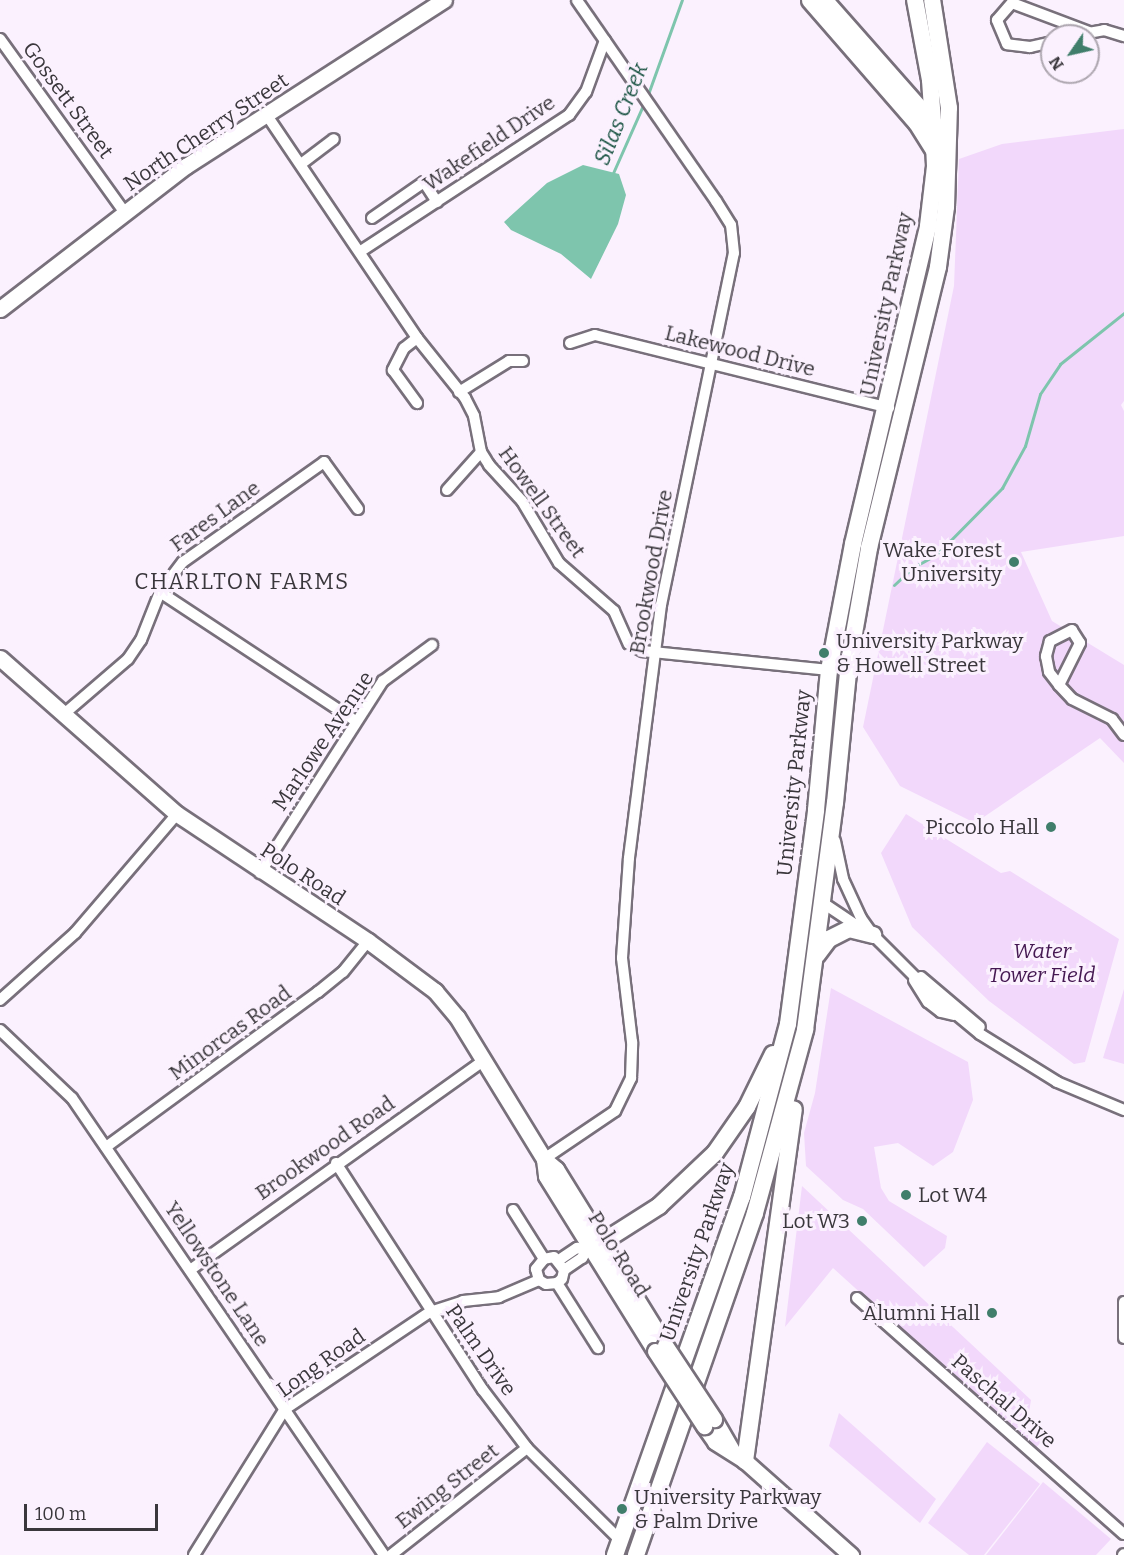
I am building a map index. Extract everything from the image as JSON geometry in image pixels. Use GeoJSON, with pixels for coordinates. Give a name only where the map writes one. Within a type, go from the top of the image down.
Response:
{"type":"FeatureCollection","features":[{"type":"Feature","properties":{"kind":"main road","name":"North Cherry Street"},"geometry":{"type":"LineString","coordinates":[[0,309],[186,166],[444,0]]}},
{"type":"Feature","properties":{"kind":"main road"},"geometry":{"type":"LineString","coordinates":[[809,0],[916,123],[934,152]]}},
{"type":"Feature","properties":{"kind":"main road"},"geometry":{"type":"LineString","coordinates":[[825,0],[933,122],[943,137],[942,189],[946,207]]}},
{"type":"Feature","properties":{"kind":"main road","name":"University Parkway"},"geometry":{"type":"LineString","coordinates":[[636,1555],[754,1213],[805,1030],[823,903],[849,662],[928,226],[934,152],[933,122],[930,80],[915,0]]}},
{"type":"Feature","properties":{"kind":"main road","name":"University Parkway"},"geometry":{"type":"LineString","coordinates":[[617,1547],[742,1197],[766,1120],[788,1024],[812,847],[829,670],[853,544],[938,267],[946,207],[951,130],[945,71],[932,0]]}},
{"type":"Feature","properties":{"kind":"main road","name":"Polo Road"},"geometry":{"type":"LineString","coordinates":[[0,658],[177,814],[260,873],[368,941],[435,991],[484,1060],[544,1159],[556,1168],[599,1263],[660,1348]]}},
{"type":"Feature","properties":{"kind":"main road"},"geometry":{"type":"LineString","coordinates":[[812,847],[818,857],[814,893],[823,903]]}},
{"type":"Feature","properties":{"kind":"main road"},"geometry":{"type":"LineString","coordinates":[[815,958],[839,933],[857,929],[873,935]]}},
{"type":"Feature","properties":{"kind":"main road"},"geometry":{"type":"LineString","coordinates":[[592,1247],[678,1191],[732,1131],[770,1063],[794,984]]}},
{"type":"Feature","properties":{"kind":"main road"},"geometry":{"type":"LineString","coordinates":[[739,1456],[805,1030]]}},
{"type":"Feature","properties":{"kind":"main road","name":"Polo Road"},"geometry":{"type":"LineString","coordinates":[[592,1247],[709,1422],[739,1456],[851,1555]]}},
{"type":"Feature","properties":{"kind":"street","name":"Brookwood Drive"},"geometry":{"type":"LineString","coordinates":[[544,1159],[615,1111],[631,1078],[632,1042],[622,937],[655,650],[661,605],[732,269],[734,240],[731,225],[577,0]]}},
{"type":"Feature","properties":{"kind":"street"},"geometry":{"type":"LineString","coordinates":[[1040,45],[1030,47],[1006,44],[997,20],[1007,2],[1067,24]]}},
{"type":"Feature","properties":{"kind":"street"},"geometry":{"type":"LineString","coordinates":[[1100,31],[1124,36]]}},
{"type":"Feature","properties":{"kind":"street","name":"Gossett Street"},"geometry":{"type":"LineString","coordinates":[[0,39],[125,213]]}},
{"type":"Feature","properties":{"kind":"street","name":"Wakefield Drive"},"geometry":{"type":"LineString","coordinates":[[361,251],[569,115],[586,92],[605,40]]}},
{"type":"Feature","properties":{"kind":"street","name":"Howell Street"},"geometry":{"type":"LineString","coordinates":[[266,114],[361,251],[417,338],[459,392],[474,416],[481,452],[522,501],[559,563],[614,611],[629,644],[644,651],[655,650],[829,670]]}},
{"type":"Feature","properties":{"kind":"street"},"geometry":{"type":"LineString","coordinates":[[301,164],[334,139]]}},
{"type":"Feature","properties":{"kind":"street"},"geometry":{"type":"LineString","coordinates":[[372,218],[424,182],[437,202]]}},
{"type":"Feature","properties":{"kind":"street","name":"Lakewood Drive"},"geometry":{"type":"LineString","coordinates":[[570,343],[595,335],[894,409]]}},
{"type":"Feature","properties":{"kind":"street"},"geometry":{"type":"LineString","coordinates":[[417,338],[404,348],[393,370],[417,403]]}},
{"type":"Feature","properties":{"kind":"street"},"geometry":{"type":"LineString","coordinates":[[459,392],[509,361],[523,361]]}},
{"type":"Feature","properties":{"kind":"street"},"geometry":{"type":"LineString","coordinates":[[447,489],[481,452]]}},
{"type":"Feature","properties":{"kind":"street","name":"Fares Lane"},"geometry":{"type":"LineString","coordinates":[[64,714],[128,659],[141,640],[160,592],[183,562],[324,462],[358,509]]}},
{"type":"Feature","properties":{"kind":"street"},"geometry":{"type":"LineString","coordinates":[[160,592],[356,721]]}},
{"type":"Feature","properties":{"kind":"street"},"geometry":{"type":"LineString","coordinates":[[1059,685],[1080,643],[1072,630],[1057,634],[1047,649],[1047,668],[1059,685],[1077,703],[1112,719],[1124,735]]}},
{"type":"Feature","properties":{"kind":"street","name":"Marlowe Avenue"},"geometry":{"type":"LineString","coordinates":[[260,873],[383,681],[432,645]]}},
{"type":"Feature","properties":{"kind":"street"},"geometry":{"type":"LineString","coordinates":[[0,1000],[75,933],[177,814]]}},
{"type":"Feature","properties":{"kind":"street"},"geometry":{"type":"LineString","coordinates":[[832,825],[843,879],[873,935]]}},
{"type":"Feature","properties":{"kind":"street"},"geometry":{"type":"LineString","coordinates":[[823,903],[873,935],[957,1016],[1057,1082],[1124,1110]]}},
{"type":"Feature","properties":{"kind":"street","name":"Minorcas Road"},"geometry":{"type":"LineString","coordinates":[[106,1147],[318,992],[343,972],[368,941]]}},
{"type":"Feature","properties":{"kind":"street"},"geometry":{"type":"LineString","coordinates":[[912,974],[939,989],[993,1040]]}},
{"type":"Feature","properties":{"kind":"street","name":"Yellowstone Lane"},"geometry":{"type":"LineString","coordinates":[[0,1030],[53,1078],[106,1147],[384,1555]]}},
{"type":"Feature","properties":{"kind":"street","name":"Brookwood Road"},"geometry":{"type":"LineString","coordinates":[[190,1270],[336,1163],[484,1060]]}},
{"type":"Feature","properties":{"kind":"street","name":"Palm Drive"},"geometry":{"type":"LineString","coordinates":[[336,1163],[430,1311],[527,1448],[617,1547]]}},
{"type":"Feature","properties":{"kind":"street"},"geometry":{"type":"LineString","coordinates":[[513,1210],[543,1259],[562,1265],[582,1258],[592,1247]]}},
{"type":"Feature","properties":{"kind":"street"},"geometry":{"type":"LineString","coordinates":[[543,1259],[536,1269],[539,1280],[546,1284],[557,1283],[562,1279],[562,1265]]}},
{"type":"Feature","properties":{"kind":"street","name":"Long Road"},"geometry":{"type":"LineString","coordinates":[[194,1555],[285,1409],[430,1311],[463,1301],[499,1297],[539,1280]]}},
{"type":"Feature","properties":{"kind":"street"},"geometry":{"type":"LineString","coordinates":[[557,1283],[598,1348]]}},
{"type":"Feature","properties":{"kind":"street","name":"Paschal Drive"},"geometry":{"type":"LineString","coordinates":[[857,1298],[1124,1534]]}},
{"type":"Feature","properties":{"kind":"street"},"geometry":{"type":"LineString","coordinates":[[1123,1333],[1124,1302]]}},
{"type":"Feature","properties":{"kind":"street","name":"Ewing Street"},"geometry":{"type":"LineString","coordinates":[[391,1555],[527,1448]]}},
{"type":"Feature","properties":{"kind":"green space"},"geometry":{"type":"Polygon","coordinates":[[[1124,129],[1124,401],[1121,405],[1124,411],[1124,536],[1021,552],[1052,621],[1124,665],[1124,763],[1100,738],[975,823],[900,786],[863,727],[954,286],[959,159],[1002,144],[1124,129]]]}},
{"type":"Feature","properties":{"kind":"green space","name":"Water Tower Field"},"geometry":{"type":"Polygon","coordinates":[[[906,814],[1001,873],[1010,871],[1119,939],[1085,1062],[1074,1064],[989,1001],[912,927],[881,853],[906,814]]]}},
{"type":"Feature","properties":{"kind":"green space"},"geometry":{"type":"Polygon","coordinates":[[[831,988],[968,1062],[973,1100],[953,1152],[933,1166],[898,1143],[874,1147],[881,1188],[889,1201],[947,1236],[945,1248],[924,1267],[863,1209],[843,1200],[806,1166],[804,1133],[815,1093],[831,988]]]}},
{"type":"Feature","properties":{"kind":"green space"},"geometry":{"type":"Polygon","coordinates":[[[1124,989],[1124,1064],[1103,1058],[1124,989]]]}},
{"type":"Feature","properties":{"kind":"green space"},"geometry":{"type":"Polygon","coordinates":[[[802,1186],[1031,1400],[1028,1418],[1047,1435],[1034,1450],[833,1268],[785,1327],[802,1186]]]}},
{"type":"Feature","properties":{"kind":"green space"},"geometry":{"type":"Polygon","coordinates":[[[839,1413],[936,1499],[920,1523],[829,1446],[839,1413]]]}},
{"type":"Feature","properties":{"kind":"green space"},"geometry":{"type":"Polygon","coordinates":[[[987,1442],[1040,1484],[984,1555],[969,1555],[928,1523],[987,1442]]]}},
{"type":"Feature","properties":{"kind":"green space"},"geometry":{"type":"Polygon","coordinates":[[[1043,1482],[1111,1539],[1096,1555],[986,1555],[1043,1482]]]}},
{"type":"Feature","properties":{"kind":"shaded area"},"geometry":{"type":"Polygon","coordinates":[[[583,165],[619,174],[626,195],[618,224],[591,279],[561,254],[511,230],[504,222],[547,183],[583,165]]]}},
{"type":"Feature","properties":{"kind":"waterway","name":"Silas Creek"},"geometry":{"type":"LineString","coordinates":[[647,97],[682,0]]}},
{"type":"Feature","properties":{"kind":"waterway","name":"Silas Creek"},"geometry":{"type":"LineString","coordinates":[[613,173],[644,103]]}},
{"type":"Feature","properties":{"kind":"waterway"},"geometry":{"type":"LineString","coordinates":[[894,585],[912,568],[937,554],[1002,488],[1025,446],[1040,394],[1060,364],[1124,313]]}},
{"type":"Feature","properties":{"kind":"place","name":"Wake Forest University"},"geometry":{"type":"Point","coordinates":[1014,562]}},
{"type":"Feature","properties":{"kind":"place","name":"University Parkway & Howell Street"},"geometry":{"type":"Point","coordinates":[824,653]}},
{"type":"Feature","properties":{"kind":"place","name":"Piccolo Hall"},"geometry":{"type":"Point","coordinates":[1051,827]}},
{"type":"Feature","properties":{"kind":"place","name":"Lot W4"},"geometry":{"type":"Point","coordinates":[906,1195]}},
{"type":"Feature","properties":{"kind":"place","name":"Lot W3"},"geometry":{"type":"Point","coordinates":[862,1221]}},
{"type":"Feature","properties":{"kind":"place","name":"Alumni Hall"},"geometry":{"type":"Point","coordinates":[992,1313]}},
{"type":"Feature","properties":{"kind":"place","name":"University Parkway & Palm Drive"},"geometry":{"type":"Point","coordinates":[622,1509]}},
{"type":"Feature","properties":{"kind":"district","name":"CHARLTON FARMS"},"geometry":{"type":"Point","coordinates":[242,582]}}]}
